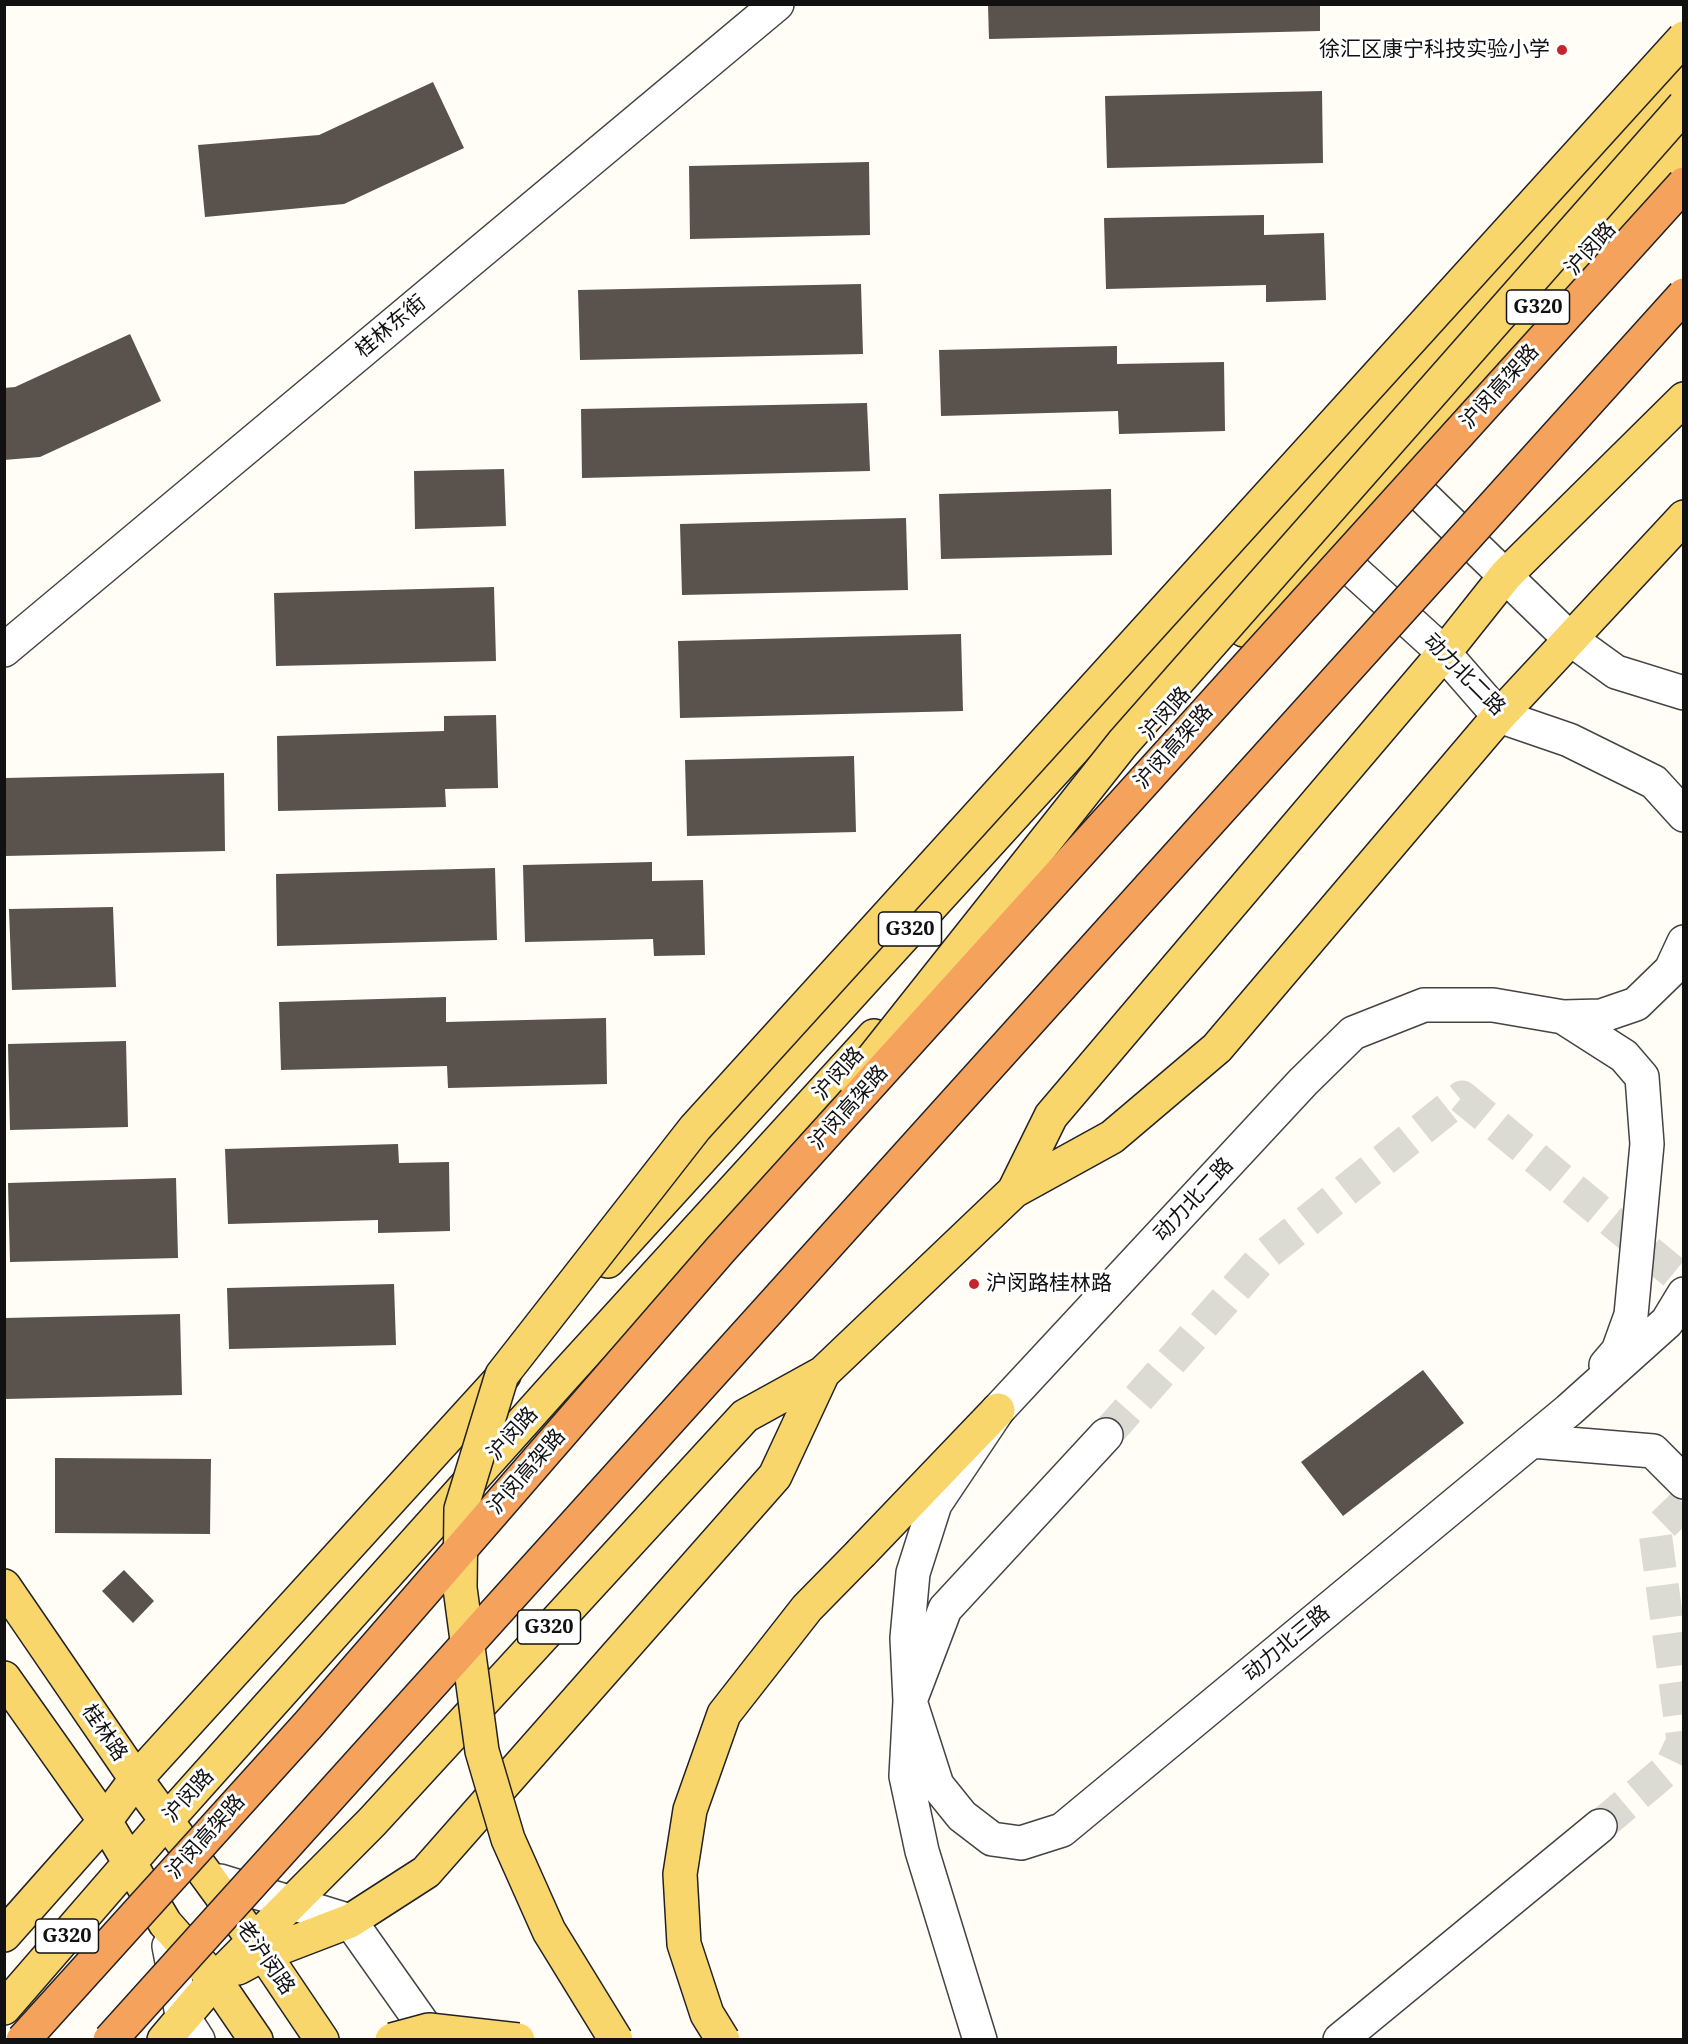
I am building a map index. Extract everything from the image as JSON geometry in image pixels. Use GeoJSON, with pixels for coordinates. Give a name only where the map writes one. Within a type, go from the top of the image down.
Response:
{"type":"FeatureCollection","features":[{"type":"Feature","properties":{"kind":"highway","name":"沪闵高架路"},"geometry":{"type":"LineString","coordinates":[[22,2040],[308,1725],[721,1249],[1683,184]]}},
{"type":"Feature","properties":{"kind":"highway"},"geometry":{"type":"LineString","coordinates":[[110,2040],[1683,295]]}},
{"type":"Feature","properties":{"kind":"main road"},"geometry":{"type":"LineString","coordinates":[[616,2040],[549,1931],[508,1839],[482,1751],[460,1588],[461,1509],[502,1375],[695,1128],[1683,38]]}},
{"type":"Feature","properties":{"kind":"main road","name":"G320"},"geometry":{"type":"LineString","coordinates":[[4,1935],[105,1821],[136,1779],[1683,79]]}},
{"type":"Feature","properties":{"kind":"main road"},"geometry":{"type":"LineString","coordinates":[[721,1249],[1124,743],[1683,106]]}},
{"type":"Feature","properties":{"kind":"main road","name":"沪闵路"},"geometry":{"type":"LineString","coordinates":[[4,2008],[166,1821],[566,1374],[1683,148]]}},
{"type":"Feature","properties":{"kind":"main road","name":"G320"},"geometry":{"type":"LineString","coordinates":[[1014,1191],[1051,1116],[1444,653],[1506,575],[1683,399]]}},
{"type":"Feature","properties":{"kind":"main road","name":"G320"},"geometry":{"type":"LineString","coordinates":[[181,2031],[215,1980],[259,1947],[291,1903],[372,1822],[745,1416],[823,1373],[1014,1191],[1112,1137],[1217,1048],[1499,716],[1683,517]]}},
{"type":"Feature","properties":{"kind":"main road","name":"G320"},"geometry":{"type":"LineString","coordinates":[[259,1947],[350,1921],[426,1872],[775,1476],[823,1373]]}},
{"type":"Feature","properties":{"kind":"main road"},"geometry":{"type":"LineString","coordinates":[[430,1456],[566,1374]]}},
{"type":"Feature","properties":{"kind":"main road"},"geometry":{"type":"LineString","coordinates":[[723,2040],[707,2014],[684,1944],[680,1874],[690,1810],[724,1714],[807,1608],[998,1410]]}},
{"type":"Feature","properties":{"kind":"main road","name":"桂林路"},"geometry":{"type":"LineString","coordinates":[[4,1587],[136,1779],[207,1877]]}},
{"type":"Feature","properties":{"kind":"main road"},"geometry":{"type":"LineString","coordinates":[[4,1678],[105,1821],[165,1923],[215,1980],[256,2040]]}},
{"type":"Feature","properties":{"kind":"main road","name":"老沪闵路"},"geometry":{"type":"LineString","coordinates":[[207,1877],[259,1947],[322,2040]]}},
{"type":"Feature","properties":{"kind":"main road"},"geometry":{"type":"LineString","coordinates":[[392,2040],[429,2030],[518,2040]]}},
{"type":"Feature","properties":{"kind":"street","name":"桂林东街"},"geometry":{"type":"LineString","coordinates":[[4,650],[777,4]]}},
{"type":"Feature","properties":{"kind":"street"},"geometry":{"type":"LineString","coordinates":[[1393,466],[1569,638],[1616,672],[1683,693]]}},
{"type":"Feature","properties":{"kind":"street","name":"动力北二路"},"geometry":{"type":"LineString","coordinates":[[1323,543],[1444,653],[1499,716],[1569,740],[1654,782],[1683,815]]}},
{"type":"Feature","properties":{"kind":"street","name":"动力北二路"},"geometry":{"type":"LineString","coordinates":[[910,1701],[907,1638],[913,1573],[935,1504],[998,1410],[1303,1082],[1353,1033],[1424,1005],[1492,1005],[1563,1017],[1601,1016],[1636,1004],[1671,970],[1683,942]]}},
{"type":"Feature","properties":{"kind":"street"},"geometry":{"type":"LineString","coordinates":[[1563,1017],[1624,1056],[1642,1077],[1647,1144],[1631,1315],[1618,1351],[1569,1410]]}},
{"type":"Feature","properties":{"kind":"street","name":"动力北三路"},"geometry":{"type":"LineString","coordinates":[[910,1701],[937,1785],[962,1816],[992,1839],[1021,1843],[1062,1830],[1569,1410],[1667,1322],[1683,1294]]}},
{"type":"Feature","properties":{"kind":"street"},"geometry":{"type":"LineString","coordinates":[[980,2040],[922,1851],[906,1776],[910,1701],[945,1609],[1106,1435]]}},
{"type":"Feature","properties":{"kind":"street"},"geometry":{"type":"LineString","coordinates":[[1532,1441],[1653,1451],[1683,1482]]}},
{"type":"Feature","properties":{"kind":"street"},"geometry":{"type":"LineString","coordinates":[[1340,2040],[1600,1826]]}},
{"type":"Feature","properties":{"kind":"street"},"geometry":{"type":"LineString","coordinates":[[207,1877],[350,1921],[434,2040]]}},
{"type":"Feature","properties":{"kind":"street"},"geometry":{"type":"LineString","coordinates":[[165,1923],[181,2031]]}},
{"type":"Feature","properties":{"kind":"building"},"geometry":{"type":"Polygon","coordinates":[[[988,5],[1320,5],[1320,31],[989,39],[988,5]]]}},
{"type":"Feature","properties":{"kind":"building"},"geometry":{"type":"Polygon","coordinates":[[[433,82],[464,148],[344,204],[205,217],[198,145],[319,135],[433,82]]]}},
{"type":"Feature","properties":{"kind":"building"},"geometry":{"type":"Polygon","coordinates":[[[1322,91],[1323,163],[1107,168],[1105,96],[1322,91]]]}},
{"type":"Feature","properties":{"kind":"building"},"geometry":{"type":"Polygon","coordinates":[[[869,162],[870,235],[690,239],[689,166],[869,162]]]}},
{"type":"Feature","properties":{"kind":"building"},"geometry":{"type":"Polygon","coordinates":[[[1264,215],[1264,235],[1324,233],[1326,300],[1266,302],[1266,285],[1106,289],[1104,218],[1264,215]]]}},
{"type":"Feature","properties":{"kind":"building"},"geometry":{"type":"Polygon","coordinates":[[[861,284],[863,354],[580,360],[578,290],[861,284]]]}},
{"type":"Feature","properties":{"kind":"building"},"geometry":{"type":"Polygon","coordinates":[[[130,334],[161,401],[40,457],[4,460],[4,388],[15,387],[130,334]]]}},
{"type":"Feature","properties":{"kind":"building"},"geometry":{"type":"Polygon","coordinates":[[[1117,346],[1117,364],[1224,362],[1225,431],[1119,434],[1118,411],[941,416],[939,350],[1117,346]]]}},
{"type":"Feature","properties":{"kind":"building"},"geometry":{"type":"Polygon","coordinates":[[[867,403],[870,471],[582,478],[581,409],[867,403]]]}},
{"type":"Feature","properties":{"kind":"building"},"geometry":{"type":"Polygon","coordinates":[[[504,469],[506,526],[415,529],[414,471],[504,469]]]}},
{"type":"Feature","properties":{"kind":"building"},"geometry":{"type":"Polygon","coordinates":[[[1111,489],[1112,555],[941,559],[939,494],[1111,489]]]}},
{"type":"Feature","properties":{"kind":"building"},"geometry":{"type":"Polygon","coordinates":[[[906,518],[908,590],[682,595],[680,524],[906,518]]]}},
{"type":"Feature","properties":{"kind":"building"},"geometry":{"type":"Polygon","coordinates":[[[494,587],[496,661],[276,666],[274,593],[494,587]]]}},
{"type":"Feature","properties":{"kind":"building"},"geometry":{"type":"Polygon","coordinates":[[[961,634],[963,711],[680,718],[678,641],[961,634]]]}},
{"type":"Feature","properties":{"kind":"building"},"geometry":{"type":"Polygon","coordinates":[[[496,715],[498,788],[445,789],[446,807],[278,811],[277,736],[444,731],[444,716],[496,715]]]}},
{"type":"Feature","properties":{"kind":"building"},"geometry":{"type":"Polygon","coordinates":[[[854,756],[856,832],[687,836],[685,760],[854,756]]]}},
{"type":"Feature","properties":{"kind":"building"},"geometry":{"type":"Polygon","coordinates":[[[224,773],[225,851],[5,856],[5,778],[224,773]]]}},
{"type":"Feature","properties":{"kind":"building"},"geometry":{"type":"Polygon","coordinates":[[[652,862],[652,881],[703,880],[705,955],[654,956],[653,939],[525,942],[523,865],[652,862]]]}},
{"type":"Feature","properties":{"kind":"building"},"geometry":{"type":"Polygon","coordinates":[[[495,868],[497,940],[277,946],[276,874],[495,868]]]}},
{"type":"Feature","properties":{"kind":"building"},"geometry":{"type":"Polygon","coordinates":[[[113,907],[116,987],[12,990],[9,909],[113,907]]]}},
{"type":"Feature","properties":{"kind":"building"},"geometry":{"type":"Polygon","coordinates":[[[446,997],[446,1022],[606,1018],[607,1084],[448,1088],[447,1066],[281,1070],[279,1002],[446,997]]]}},
{"type":"Feature","properties":{"kind":"building"},"geometry":{"type":"Polygon","coordinates":[[[126,1041],[128,1127],[10,1130],[8,1044],[126,1041]]]}},
{"type":"Feature","properties":{"kind":"building"},"geometry":{"type":"Polygon","coordinates":[[[398,1144],[399,1163],[449,1162],[450,1231],[378,1233],[378,1220],[228,1224],[225,1149],[398,1144]]]}},
{"type":"Feature","properties":{"kind":"building"},"geometry":{"type":"Polygon","coordinates":[[[176,1178],[178,1258],[10,1262],[8,1183],[176,1178]]]}},
{"type":"Feature","properties":{"kind":"building"},"geometry":{"type":"Polygon","coordinates":[[[394,1284],[396,1345],[229,1349],[227,1288],[394,1284]]]}},
{"type":"Feature","properties":{"kind":"building"},"geometry":{"type":"Polygon","coordinates":[[[180,1314],[182,1395],[5,1399],[5,1318],[180,1314]]]}},
{"type":"Feature","properties":{"kind":"building"},"geometry":{"type":"Polygon","coordinates":[[[1423,1370],[1464,1423],[1343,1516],[1301,1462],[1423,1370]]]}},
{"type":"Feature","properties":{"kind":"building"},"geometry":{"type":"Polygon","coordinates":[[[55,1458],[211,1459],[210,1534],[55,1533],[55,1458]]]}},
{"type":"Feature","properties":{"kind":"building"},"geometry":{"type":"Polygon","coordinates":[[[124,1570],[154,1601],[133,1623],[102,1591],[124,1570]]]}},
{"type":"Feature","properties":{"kind":"tunnel"},"geometry":{"type":"LineString","coordinates":[[1106,1435],[1265,1255],[1462,1097],[1684,1281]]}},
{"type":"Feature","properties":{"kind":"tunnel"},"geometry":{"type":"LineString","coordinates":[[1600,1826],[1671,1766],[1683,1741],[1655,1532],[1684,1504]]}},
{"type":"Feature","properties":{"kind":"place","name":"徐汇区康宁科技实验小学"},"geometry":{"type":"Point","coordinates":[1562,50]}},
{"type":"Feature","properties":{"kind":"place","name":"沪闵路桂林路"},"geometry":{"type":"Point","coordinates":[974,1284]}}]}
